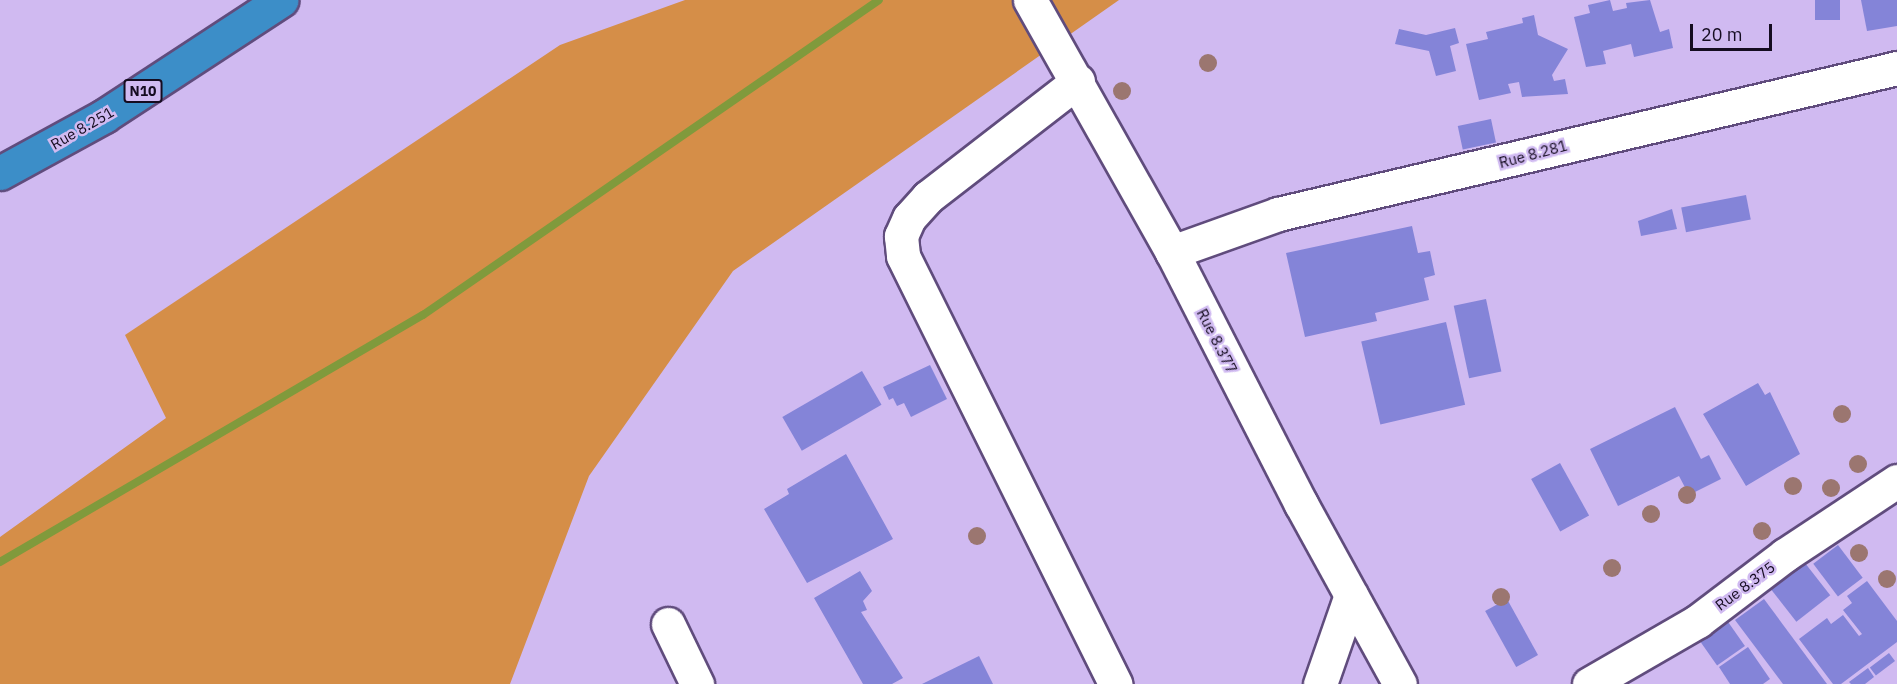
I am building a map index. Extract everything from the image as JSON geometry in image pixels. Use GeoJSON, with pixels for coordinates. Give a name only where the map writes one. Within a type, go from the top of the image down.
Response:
{"type":"FeatureCollection","features":[{"type":"Feature","properties":{"kind":"highway","name":"Rue 8.251"},"geometry":{"type":"LineString","coordinates":[[0,173],[104,116],[281,0]]}},
{"type":"Feature","properties":{"kind":"street","name":"Rue 8.377"},"geometry":{"type":"LineString","coordinates":[[1030,0],[1078,81],[1172,252],[1351,595],[1401,684]]}},
{"type":"Feature","properties":{"kind":"street","name":"Rue 8.281"},"geometry":{"type":"LineString","coordinates":[[1172,252],[1278,214],[1897,68]]}},
{"type":"Feature","properties":{"kind":"street"},"geometry":{"type":"LineString","coordinates":[[1078,81],[928,197],[909,218],[901,236],[903,256],[1115,684]]}},
{"type":"Feature","properties":{"kind":"street","name":"Rue 8.375"},"geometry":{"type":"LineString","coordinates":[[1589,684],[1698,621],[1785,555],[1897,481]]}},
{"type":"Feature","properties":{"kind":"street"},"geometry":{"type":"LineString","coordinates":[[1320,684],[1351,595]]}},
{"type":"Feature","properties":{"kind":"street"},"geometry":{"type":"LineString","coordinates":[[668,624],[697,684]]}},
{"type":"Feature","properties":{"kind":"shaded area"},"geometry":{"type":"Polygon","coordinates":[[[685,0],[1119,0],[733,271],[589,476],[510,684],[0,684],[0,537],[166,418],[125,335],[560,45],[685,0]]]}},
{"type":"Feature","properties":{"kind":"building"},"geometry":{"type":"Polygon","coordinates":[[[1610,0],[1613,11],[1627,8],[1626,3],[1650,0],[1660,32],[1669,29],[1673,48],[1634,57],[1631,44],[1603,51],[1606,64],[1586,67],[1574,17],[1590,13],[1588,5],[1610,0]]]}},
{"type":"Feature","properties":{"kind":"building"},"geometry":{"type":"Polygon","coordinates":[[[1815,0],[1840,0],[1840,20],[1815,20],[1815,0]]]}},
{"type":"Feature","properties":{"kind":"building"},"geometry":{"type":"Polygon","coordinates":[[[1861,0],[1897,0],[1897,26],[1867,31],[1861,0]]]}},
{"type":"Feature","properties":{"kind":"building"},"geometry":{"type":"Polygon","coordinates":[[[1534,15],[1538,35],[1568,49],[1552,75],[1554,81],[1565,79],[1568,94],[1522,97],[1519,82],[1508,84],[1511,93],[1479,100],[1466,44],[1488,39],[1486,32],[1523,23],[1522,18],[1534,15]]]}},
{"type":"Feature","properties":{"kind":"building"},"geometry":{"type":"Polygon","coordinates":[[[1455,28],[1459,43],[1450,46],[1456,71],[1436,76],[1429,51],[1395,44],[1399,29],[1426,35],[1455,28]]]}},
{"type":"Feature","properties":{"kind":"building"},"geometry":{"type":"Polygon","coordinates":[[[1491,119],[1496,142],[1463,150],[1458,126],[1491,119]]]}},
{"type":"Feature","properties":{"kind":"building"},"geometry":{"type":"Polygon","coordinates":[[[1746,195],[1751,220],[1686,232],[1681,208],[1746,195]]]}},
{"type":"Feature","properties":{"kind":"building"},"geometry":{"type":"Polygon","coordinates":[[[1672,209],[1677,229],[1641,236],[1638,221],[1672,209]]]}},
{"type":"Feature","properties":{"kind":"building"},"geometry":{"type":"Polygon","coordinates":[[[1412,226],[1418,253],[1430,251],[1435,275],[1424,278],[1429,300],[1375,313],[1377,321],[1305,337],[1286,253],[1412,226]]]}},
{"type":"Feature","properties":{"kind":"building"},"geometry":{"type":"Polygon","coordinates":[[[1486,299],[1501,371],[1469,378],[1454,306],[1486,299]]]}},
{"type":"Feature","properties":{"kind":"building"},"geometry":{"type":"Polygon","coordinates":[[[1446,322],[1465,405],[1380,424],[1361,342],[1446,322]]]}},
{"type":"Feature","properties":{"kind":"building"},"geometry":{"type":"Polygon","coordinates":[[[930,365],[947,399],[911,417],[904,403],[897,406],[893,398],[889,400],[883,387],[930,365]]]}},
{"type":"Feature","properties":{"kind":"building"},"geometry":{"type":"Polygon","coordinates":[[[862,371],[882,405],[802,451],[782,417],[862,371]]]}},
{"type":"Feature","properties":{"kind":"building"},"geometry":{"type":"Polygon","coordinates":[[[1758,383],[1765,395],[1770,392],[1800,454],[1746,486],[1703,414],[1758,383]]]}},
{"type":"Feature","properties":{"kind":"building"},"geometry":{"type":"Polygon","coordinates":[[[1675,407],[1701,459],[1709,455],[1721,479],[1689,495],[1679,476],[1618,506],[1590,449],[1675,407]]]}},
{"type":"Feature","properties":{"kind":"building"},"geometry":{"type":"Polygon","coordinates":[[[846,454],[893,539],[807,583],[764,509],[789,494],[787,489],[846,454]]]}},
{"type":"Feature","properties":{"kind":"building"},"geometry":{"type":"Polygon","coordinates":[[[1560,463],[1589,515],[1560,531],[1531,479],[1560,463]]]}},
{"type":"Feature","properties":{"kind":"building"},"geometry":{"type":"Polygon","coordinates":[[[1838,545],[1863,578],[1838,596],[1813,564],[1838,545]]]}},
{"type":"Feature","properties":{"kind":"building"},"geometry":{"type":"Polygon","coordinates":[[[1805,563],[1830,595],[1796,622],[1771,589],[1805,563]]]}},
{"type":"Feature","properties":{"kind":"building"},"geometry":{"type":"Polygon","coordinates":[[[860,571],[872,591],[863,601],[867,610],[861,612],[903,678],[892,684],[863,684],[814,598],[860,571]]]}},
{"type":"Feature","properties":{"kind":"building"},"geometry":{"type":"Polygon","coordinates":[[[1867,581],[1897,621],[1897,642],[1841,684],[1833,684],[1799,639],[1827,618],[1831,624],[1843,615],[1859,636],[1862,634],[1843,610],[1852,603],[1847,596],[1867,581]]]}},
{"type":"Feature","properties":{"kind":"building"},"geometry":{"type":"Polygon","coordinates":[[[1507,599],[1538,655],[1516,667],[1485,611],[1507,599]]]}},
{"type":"Feature","properties":{"kind":"building"},"geometry":{"type":"Polygon","coordinates":[[[1764,599],[1827,684],[1783,684],[1735,620],[1764,599]]]}},
{"type":"Feature","properties":{"kind":"building"},"geometry":{"type":"Polygon","coordinates":[[[1726,619],[1745,646],[1717,666],[1698,639],[1726,619]]]}},
{"type":"Feature","properties":{"kind":"building"},"geometry":{"type":"Polygon","coordinates":[[[1748,647],[1770,679],[1763,684],[1730,684],[1719,667],[1748,647]]]}},
{"type":"Feature","properties":{"kind":"building"},"geometry":{"type":"Polygon","coordinates":[[[1889,653],[1895,661],[1876,675],[1870,667],[1889,653]]]}},
{"type":"Feature","properties":{"kind":"building"},"geometry":{"type":"Polygon","coordinates":[[[979,656],[993,684],[922,684],[979,656]]]}},
{"type":"Feature","properties":{"kind":"building"},"geometry":{"type":"Polygon","coordinates":[[[1868,668],[1874,677],[1865,684],[1849,682],[1868,668]]]}},
{"type":"Feature","properties":{"kind":"waterway"},"geometry":{"type":"LineString","coordinates":[[0,562],[423,315],[879,0]]}}]}
